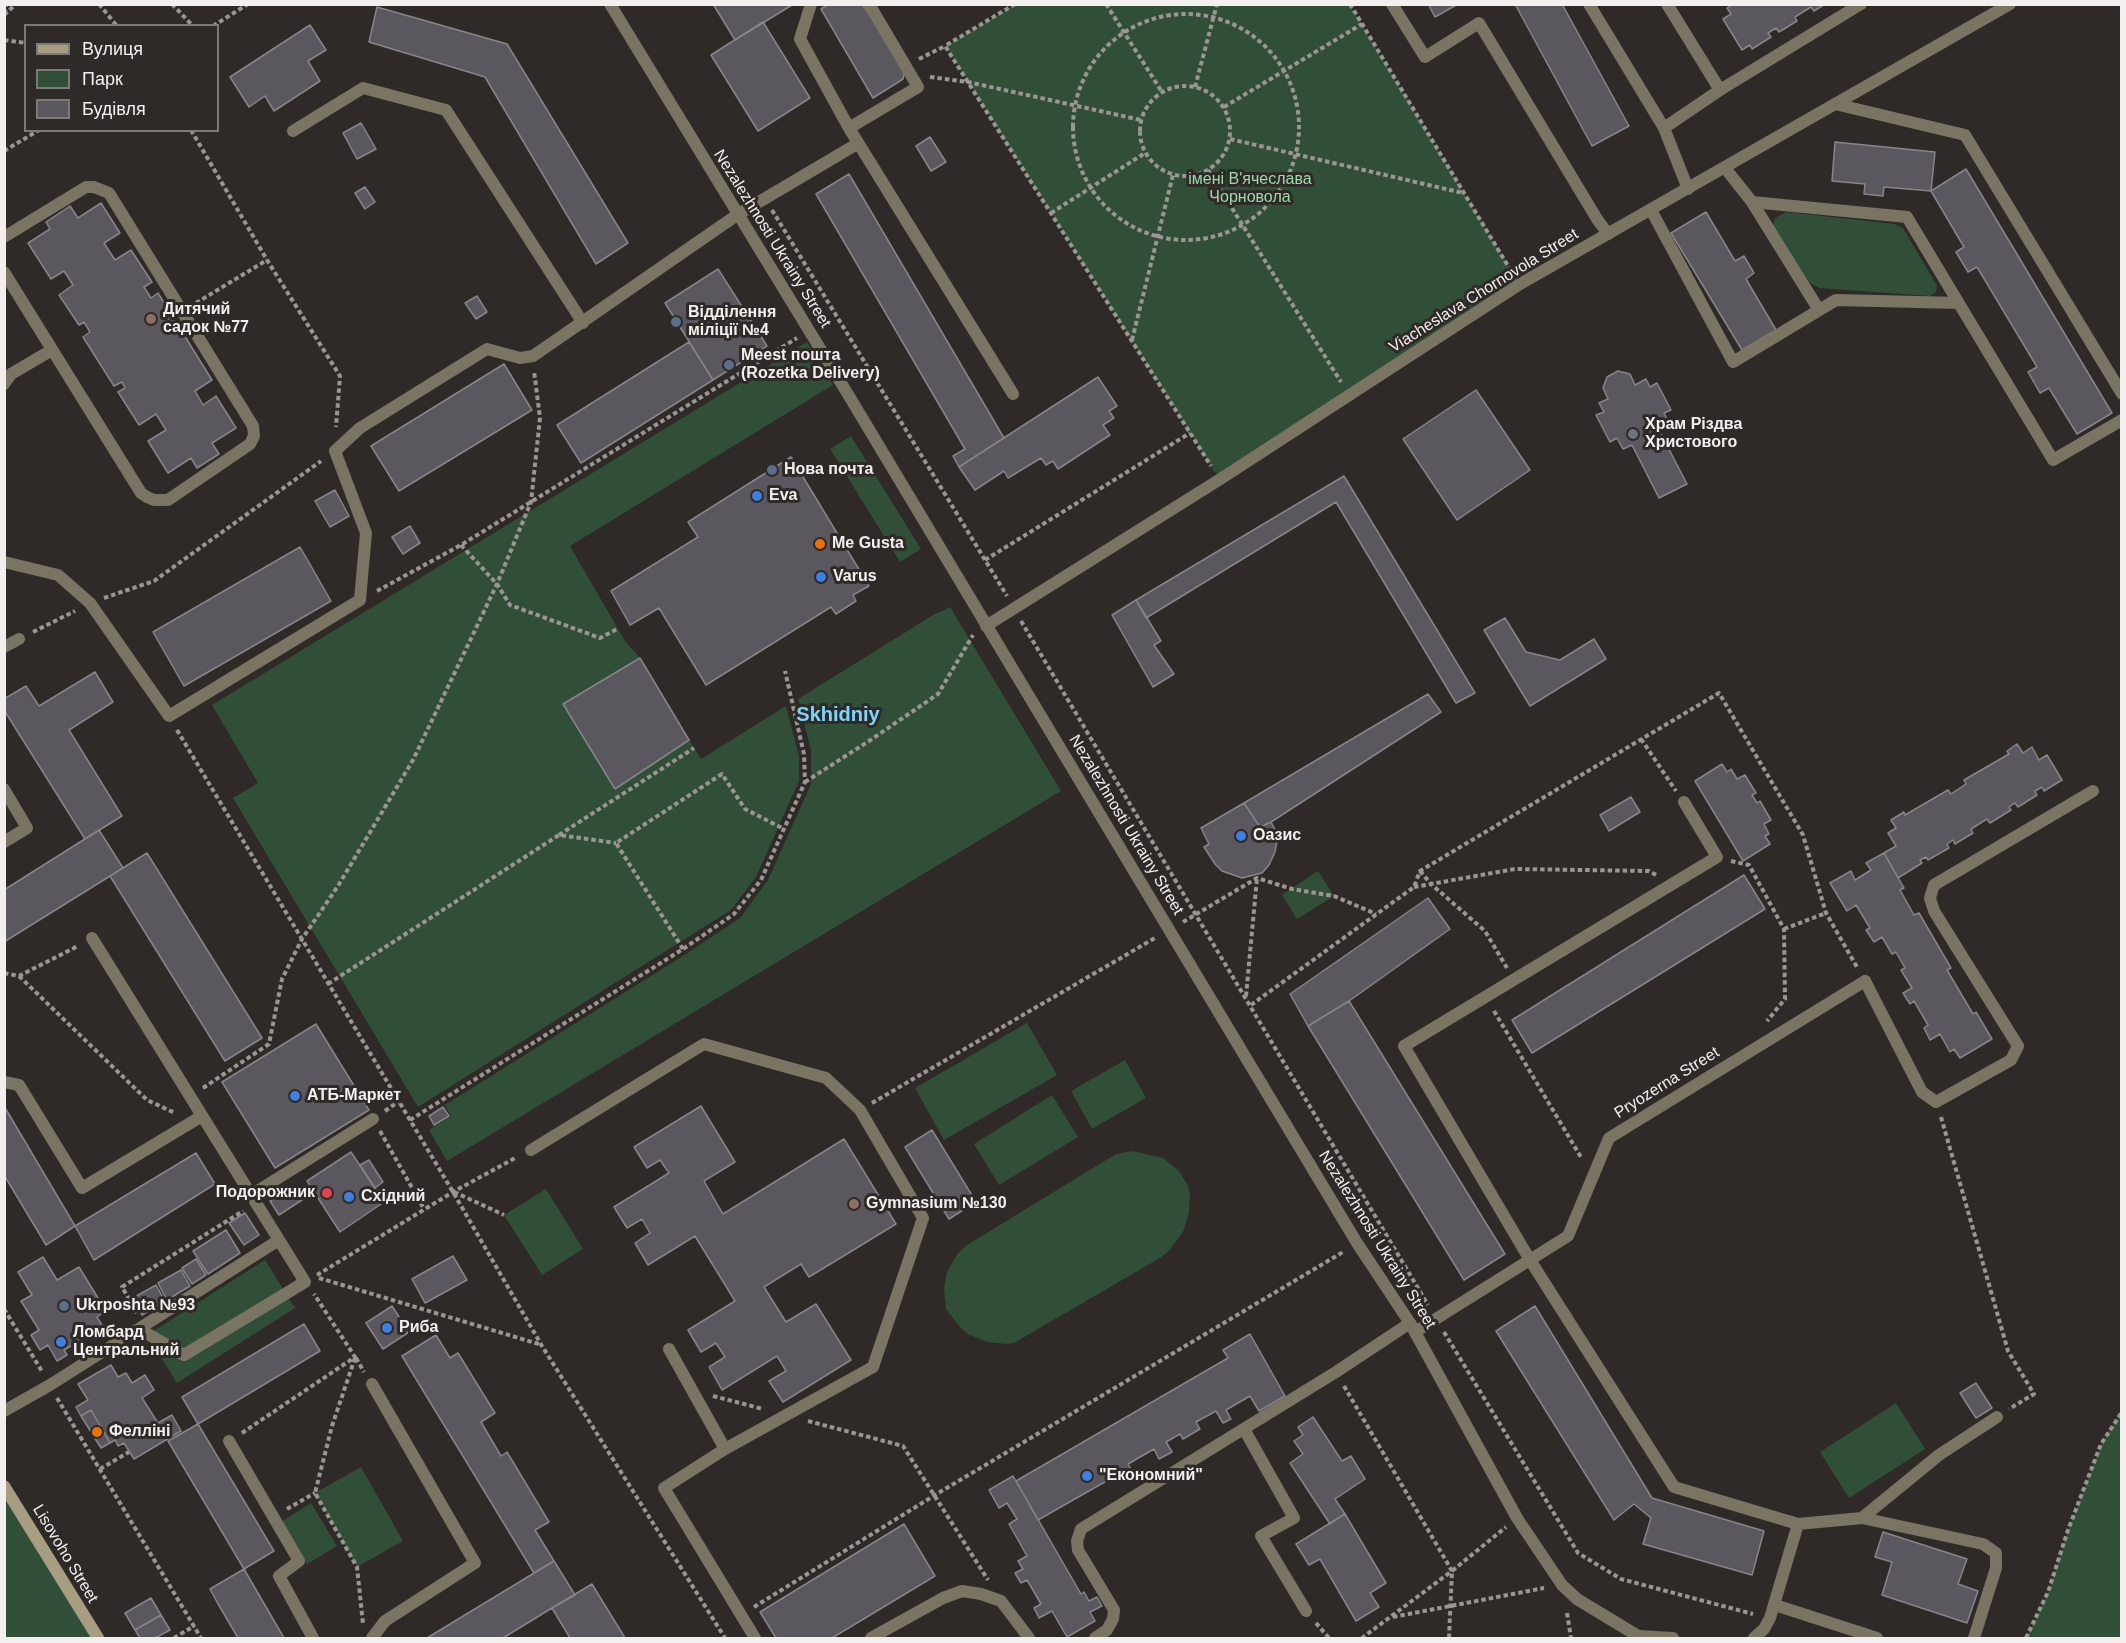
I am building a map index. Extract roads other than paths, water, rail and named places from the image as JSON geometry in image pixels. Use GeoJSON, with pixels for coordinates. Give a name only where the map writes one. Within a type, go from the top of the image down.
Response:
{"type":"FeatureCollection","features":[{"type":"Feature","properties":{"kind":"street","name":"Nezalezhnosti Ukrainy Street"},"geometry":{"type":"LineString","coordinates":[[610,4],[809,331],[982,626],[1170,930],[1357,1244],[1413,1328],[1517,1518],[1562,1585],[1577,1599],[1637,1637]]}},
{"type":"Feature","properties":{"kind":"street"},"geometry":{"type":"LineString","coordinates":[[811,4],[800,39],[857,144],[1013,394]]}},
{"type":"Feature","properties":{"kind":"street"},"geometry":{"type":"LineString","coordinates":[[849,129],[918,87],[869,4]]}},
{"type":"Feature","properties":{"kind":"street"},"geometry":{"type":"LineString","coordinates":[[1392,4],[1425,57],[1479,23],[1608,234]]}},
{"type":"Feature","properties":{"kind":"street"},"geometry":{"type":"LineString","coordinates":[[1589,4],[1664,128],[1688,189]]}},
{"type":"Feature","properties":{"kind":"street"},"geometry":{"type":"LineString","coordinates":[[1667,4],[1720,90]]}},
{"type":"Feature","properties":{"kind":"street"},"geometry":{"type":"LineString","coordinates":[[1664,128],[1720,90],[1861,4]]}},
{"type":"Feature","properties":{"kind":"street","name":"Viacheslava Chornovola Street"},"geometry":{"type":"LineString","coordinates":[[982,626],[1014,609],[1222,478],[1520,284],[2010,4]]}},
{"type":"Feature","properties":{"kind":"street"},"geometry":{"type":"LineString","coordinates":[[293,131],[363,87],[446,110],[583,323]]}},
{"type":"Feature","properties":{"kind":"street"},"geometry":{"type":"LineString","coordinates":[[1835,104],[1965,135],[2121,394]]}},
{"type":"Feature","properties":{"kind":"street"},"geometry":{"type":"LineString","coordinates":[[4,562],[58,575],[90,603],[169,716],[360,600],[366,533],[335,451],[360,428],[487,349],[520,358],[532,356],[737,215],[857,144]]}},
{"type":"Feature","properties":{"kind":"street"},"geometry":{"type":"LineString","coordinates":[[1725,168],[1752,202],[1819,310]]}},
{"type":"Feature","properties":{"kind":"street"},"geometry":{"type":"LineString","coordinates":[[4,237],[86,187],[101,189],[109,193],[253,426],[254,436],[246,448],[168,500],[154,500],[141,493],[4,272]]}},
{"type":"Feature","properties":{"kind":"street"},"geometry":{"type":"LineString","coordinates":[[1752,202],[1906,218],[2053,460],[2121,420]]}},
{"type":"Feature","properties":{"kind":"street"},"geometry":{"type":"LineString","coordinates":[[1651,210],[1734,362],[1836,300],[1958,303]]}},
{"type":"Feature","properties":{"kind":"street"},"geometry":{"type":"LineString","coordinates":[[4,384],[11,374],[51,350]]}},
{"type":"Feature","properties":{"kind":"street"},"geometry":{"type":"LineString","coordinates":[[4,647],[19,639]]}},
{"type":"Feature","properties":{"kind":"street"},"geometry":{"type":"LineString","coordinates":[[4,789],[27,828],[4,842]]}},
{"type":"Feature","properties":{"kind":"street","name":"Pryozerna Street"},"geometry":{"type":"LineString","coordinates":[[1095,1638],[1107,1630],[1113,1619],[1114,1610],[1078,1550],[1077,1541],[1081,1530],[1336,1372],[1413,1328],[1436,1318],[1568,1236],[1609,1138],[1865,981],[1922,1092],[1936,1102],[2011,1060],[2018,1046],[1934,911],[1930,898],[1934,885],[2093,791]]}},
{"type":"Feature","properties":{"kind":"street"},"geometry":{"type":"LineString","coordinates":[[1684,802],[1717,857],[1404,1046],[1530,1260],[1674,1487],[1798,1524],[1862,1518],[1983,1544],[1996,1553],[1996,1568],[1974,1638]]}},
{"type":"Feature","properties":{"kind":"street"},"geometry":{"type":"LineString","coordinates":[[92,939],[190,1097],[198,1119],[254,1199],[305,1282],[184,1355],[139,1323]]}},
{"type":"Feature","properties":{"kind":"street"},"geometry":{"type":"LineString","coordinates":[[531,1150],[704,1044],[826,1078],[860,1110],[922,1218],[873,1367],[725,1449],[664,1488],[755,1638]]}},
{"type":"Feature","properties":{"kind":"street"},"geometry":{"type":"LineString","coordinates":[[4,1082],[19,1085],[82,1188],[198,1119]]}},
{"type":"Feature","properties":{"kind":"street"},"geometry":{"type":"LineString","coordinates":[[254,1199],[373,1119]]}},
{"type":"Feature","properties":{"kind":"street"},"geometry":{"type":"LineString","coordinates":[[4,1411],[50,1385],[139,1323],[279,1240]]}},
{"type":"Feature","properties":{"kind":"street"},"geometry":{"type":"LineString","coordinates":[[669,1349],[725,1449]]}},
{"type":"Feature","properties":{"kind":"street"},"geometry":{"type":"LineString","coordinates":[[372,1384],[475,1563],[385,1621],[372,1638]]}},
{"type":"Feature","properties":{"kind":"street"},"geometry":{"type":"LineString","coordinates":[[1862,1518],[1939,1455],[1997,1417]]}},
{"type":"Feature","properties":{"kind":"street"},"geometry":{"type":"LineString","coordinates":[[1244,1430],[1294,1518],[1261,1536],[1306,1611]]}},
{"type":"Feature","properties":{"kind":"street"},"geometry":{"type":"LineString","coordinates":[[228,1441],[299,1561],[279,1576],[314,1638]]}},
{"type":"Feature","properties":{"kind":"street","name":"Lisovoho Street"},"geometry":{"type":"LineString","coordinates":[[4,1486],[98,1638]]}},
{"type":"Feature","properties":{"kind":"street"},"geometry":{"type":"LineString","coordinates":[[1755,1638],[1764,1629],[1775,1605],[1798,1524]]}},
{"type":"Feature","properties":{"kind":"street"},"geometry":{"type":"LineString","coordinates":[[871,1638],[943,1598],[963,1592],[981,1594],[1001,1601],[1029,1638]]}},
{"type":"Feature","properties":{"kind":"street"},"geometry":{"type":"LineString","coordinates":[[1775,1605],[1877,1638]]}},
{"type":"Feature","properties":{"kind":"street"},"geometry":{"type":"LineString","coordinates":[[1637,1637],[1673,1638]]}},
{"type":"Feature","properties":{"kind":"place","name":"Дитячий садок №77"},"geometry":{"type":"Point","coordinates":[151,319]}},
{"type":"Feature","properties":{"kind":"place","name":"Відділення міліції №4"},"geometry":{"type":"Point","coordinates":[676,322]}},
{"type":"Feature","properties":{"kind":"place","name":"Meest пошта (Rozetka Delivery)"},"geometry":{"type":"Point","coordinates":[729,365]}},
{"type":"Feature","properties":{"kind":"place","name":"Храм Різдва Христового"},"geometry":{"type":"Point","coordinates":[1633,434]}},
{"type":"Feature","properties":{"kind":"place","name":"Нова почта"},"geometry":{"type":"Point","coordinates":[772,470]}},
{"type":"Feature","properties":{"kind":"place","name":"Eva"},"geometry":{"type":"Point","coordinates":[757,496]}},
{"type":"Feature","properties":{"kind":"place","name":"Me Gusta"},"geometry":{"type":"Point","coordinates":[820,544]}},
{"type":"Feature","properties":{"kind":"place","name":"Varus"},"geometry":{"type":"Point","coordinates":[821,577]}},
{"type":"Feature","properties":{"kind":"place","name":"Оазис"},"geometry":{"type":"Point","coordinates":[1241,836]}},
{"type":"Feature","properties":{"kind":"place","name":"АТБ-Маркет"},"geometry":{"type":"Point","coordinates":[295,1096]}},
{"type":"Feature","properties":{"kind":"place","name":"Подорожник"},"geometry":{"type":"Point","coordinates":[327,1193]}},
{"type":"Feature","properties":{"kind":"place","name":"Східний"},"geometry":{"type":"Point","coordinates":[349,1197]}},
{"type":"Feature","properties":{"kind":"place","name":"Gymnasium №130"},"geometry":{"type":"Point","coordinates":[854,1204]}},
{"type":"Feature","properties":{"kind":"place","name":"Ukrposhta №93"},"geometry":{"type":"Point","coordinates":[64,1306]}},
{"type":"Feature","properties":{"kind":"place","name":"Риба"},"geometry":{"type":"Point","coordinates":[387,1328]}},
{"type":"Feature","properties":{"kind":"place","name":"Ломбард Центральний"},"geometry":{"type":"Point","coordinates":[61,1342]}},
{"type":"Feature","properties":{"kind":"place","name":"Фелліні"},"geometry":{"type":"Point","coordinates":[97,1432]}},
{"type":"Feature","properties":{"kind":"place","name":"\"Економний\""},"geometry":{"type":"Point","coordinates":[1087,1476]}},
{"type":"Feature","properties":{"kind":"district","name":"Skhidniy"},"geometry":{"type":"Point","coordinates":[838,715]}},
{"type":"Feature","properties":{"kind":"park label","name":"імені В'ячеслава Чорновола"},"geometry":{"type":"Point","coordinates":[1250,189]}}]}
